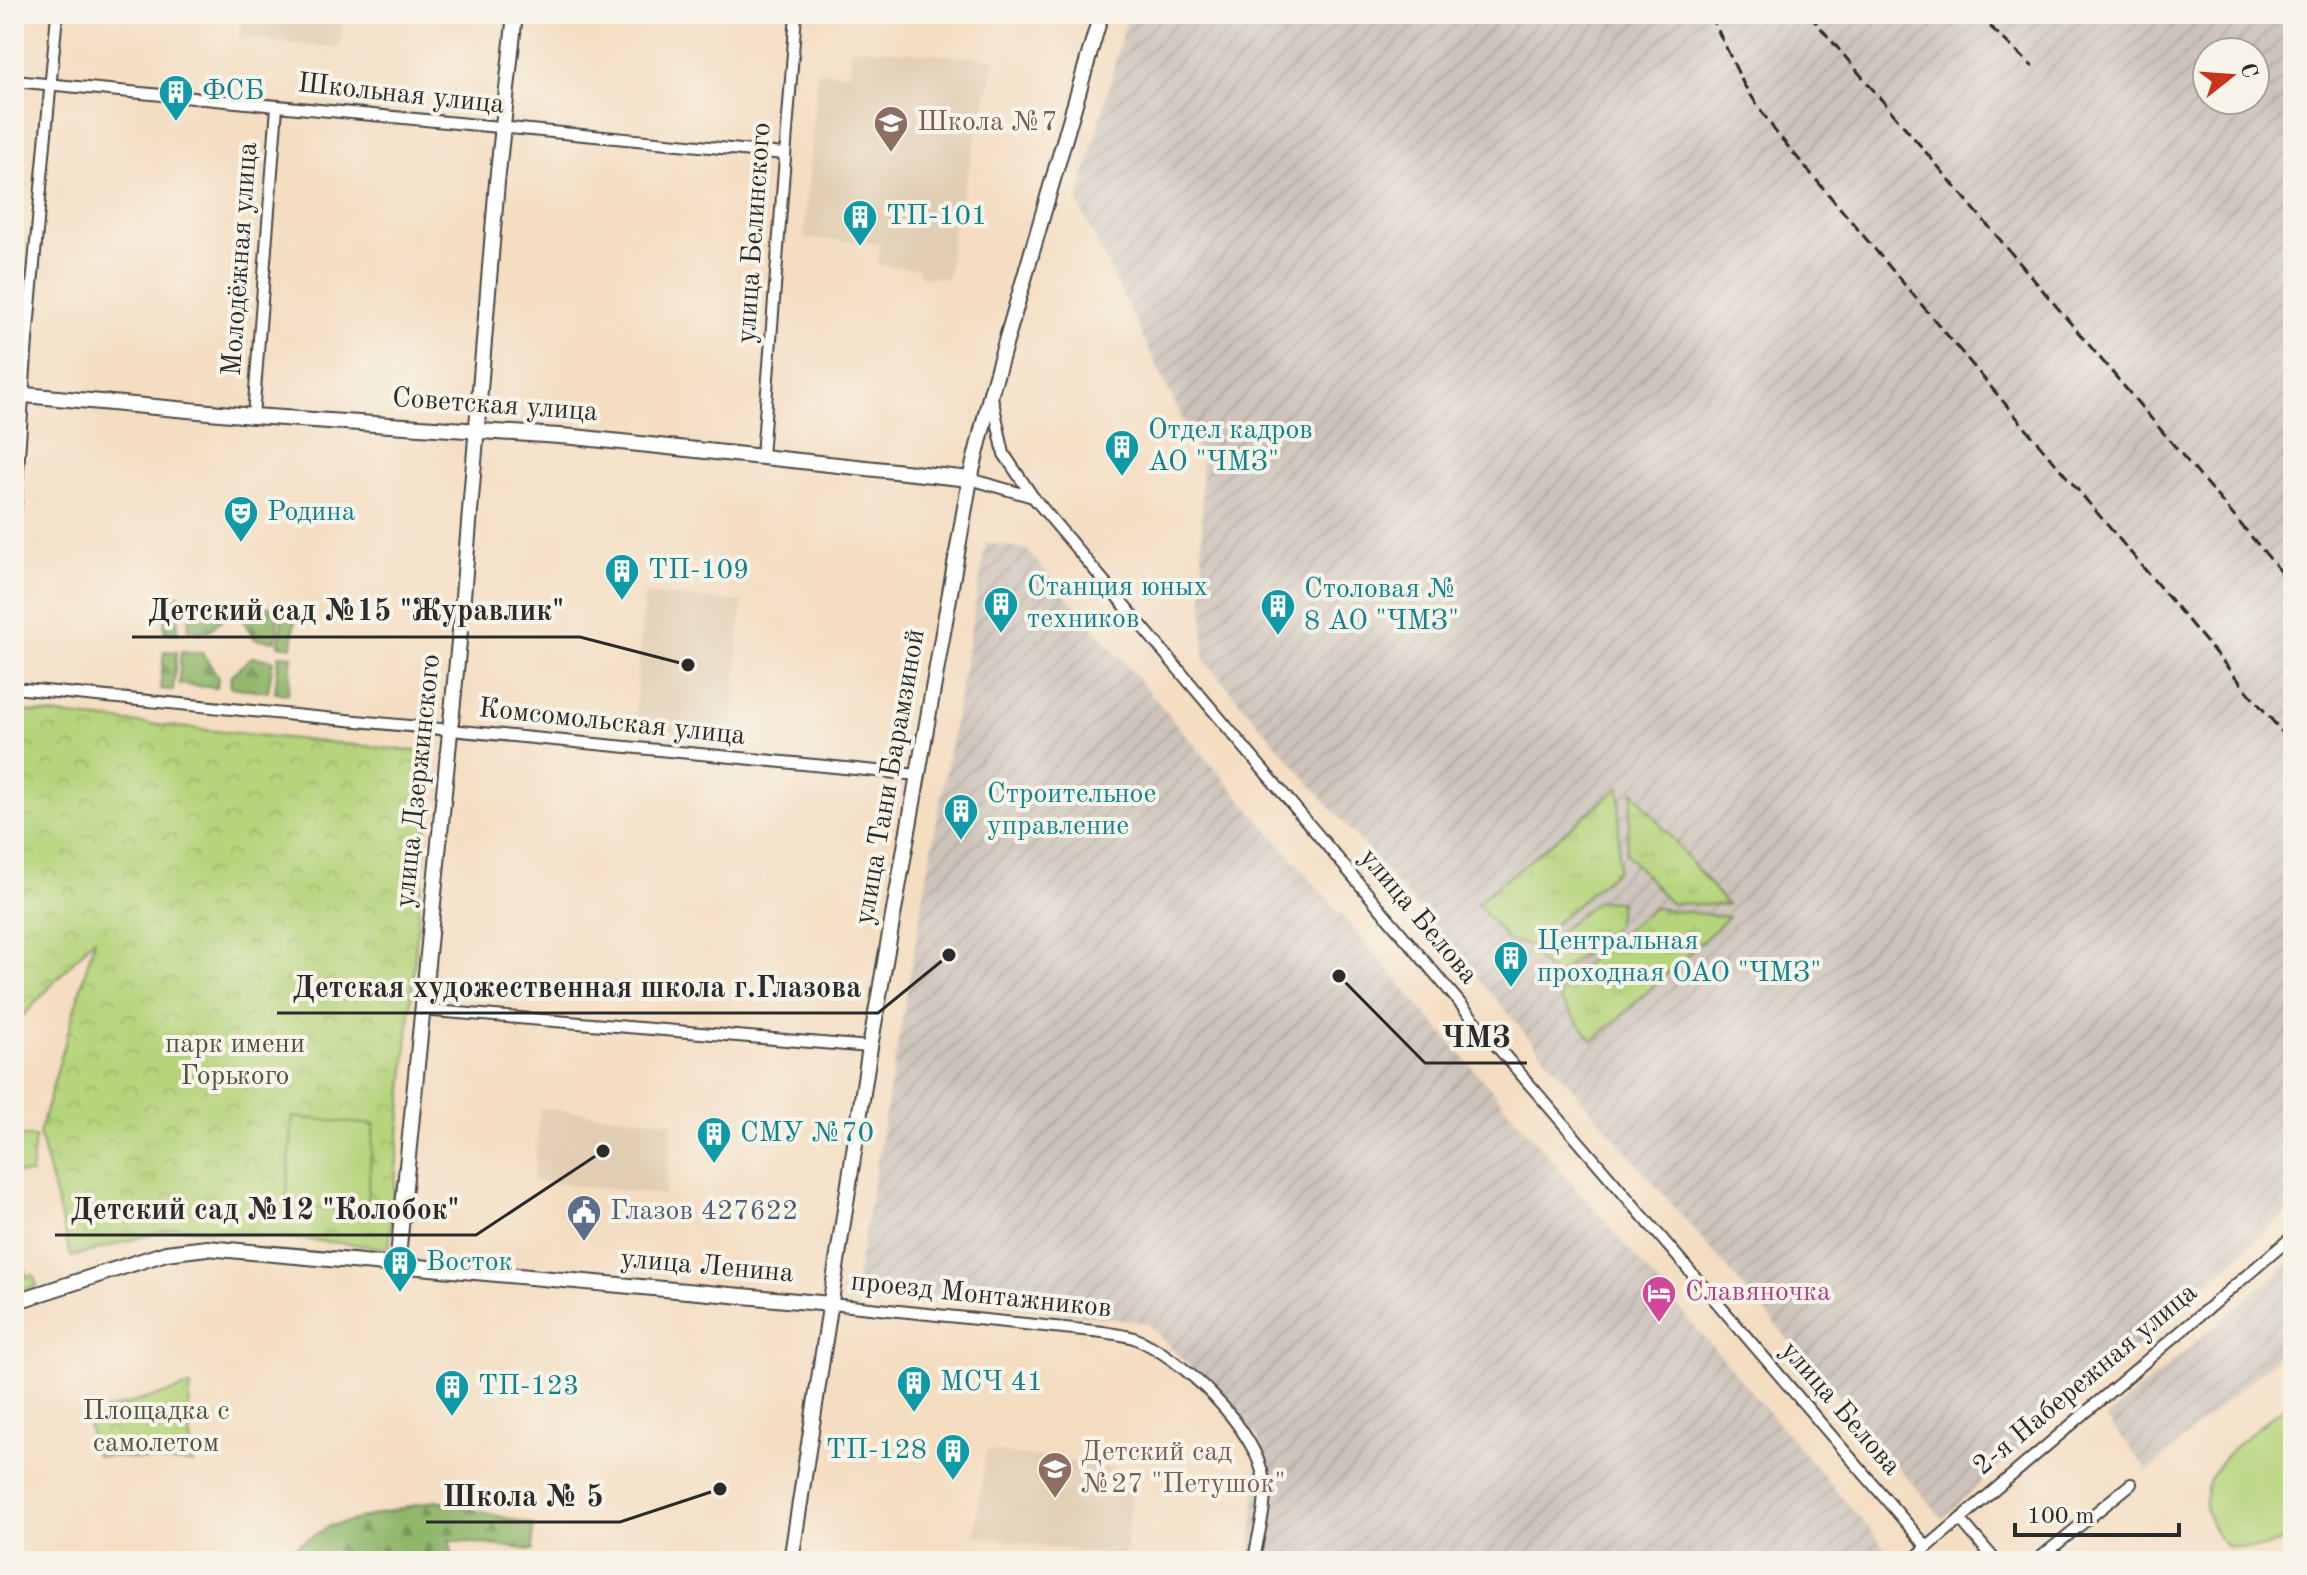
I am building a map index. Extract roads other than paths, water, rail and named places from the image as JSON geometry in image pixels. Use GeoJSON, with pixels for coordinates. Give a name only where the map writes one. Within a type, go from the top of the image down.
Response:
{"type":"FeatureCollection","features":[{"type":"Feature","properties":{"kind":"street"},"geometry":{"type":"LineString","coordinates":[[14,528],[18,394],[57,14]]}},
{"type":"Feature","properties":{"kind":"street","name":"улица Дзержинского"},"geometry":{"type":"LineString","coordinates":[[397,1267],[515,14]]}},
{"type":"Feature","properties":{"kind":"street","name":"улица Белинского"},"geometry":{"type":"LineString","coordinates":[[762,456],[796,14]]}},
{"type":"Feature","properties":{"kind":"street","name":"улица Тани Барамзиной"},"geometry":{"type":"LineString","coordinates":[[791,1561],[870,1047],[970,479],[991,393],[1101,14]]}},
{"type":"Feature","properties":{"kind":"street","name":"Школьная улица"},"geometry":{"type":"LineString","coordinates":[[14,81],[784,154]]}},
{"type":"Feature","properties":{"kind":"street","name":"Молодёжная улица"},"geometry":{"type":"LineString","coordinates":[[253,416],[277,107]]}},
{"type":"Feature","properties":{"kind":"street","name":"улица Белова"},"geometry":{"type":"LineString","coordinates":[[991,393],[1004,454],[1033,497],[1464,1008],[1927,1547]]}},
{"type":"Feature","properties":{"kind":"street","name":"Советская улица"},"geometry":{"type":"LineString","coordinates":[[18,394],[253,416],[477,429],[970,479]]}},
{"type":"Feature","properties":{"kind":"street"},"geometry":{"type":"LineString","coordinates":[[970,479],[1033,497]]}},
{"type":"Feature","properties":{"kind":"street","name":"Комсомольская улица"},"geometry":{"type":"LineString","coordinates":[[14,688],[918,775]]}},
{"type":"Feature","properties":{"kind":"street"},"geometry":{"type":"LineString","coordinates":[[422,1010],[870,1047]]}},
{"type":"Feature","properties":{"kind":"street","name":"2-я Набережная улица"},"geometry":{"type":"LineString","coordinates":[[1911,1561],[2293,1236]]}},
{"type":"Feature","properties":{"kind":"street","name":"улица Ленина"},"geometry":{"type":"LineString","coordinates":[[14,1302],[186,1248],[831,1304]]}},
{"type":"Feature","properties":{"kind":"street","name":"проезд Монтажников"},"geometry":{"type":"LineString","coordinates":[[831,1304],[1103,1332],[1134,1338],[1173,1361],[1226,1410],[1255,1446],[1265,1483],[1254,1561]]}},
{"type":"Feature","properties":{"kind":"street"},"geometry":{"type":"LineString","coordinates":[[2036,1561],[2131,1484]]}},
{"type":"Feature","properties":{"kind":"street"},"geometry":{"type":"LineString","coordinates":[[1960,1519],[1996,1561]]}},
{"type":"Feature","properties":{"kind":"railway"},"geometry":{"type":"LineString","coordinates":[[1710,14],[1744,85],[1775,131],[2293,745]]}},
{"type":"Feature","properties":{"kind":"railway"},"geometry":{"type":"LineString","coordinates":[[1809,14],[2293,586]]}},
{"type":"Feature","properties":{"kind":"railway"},"geometry":{"type":"LineString","coordinates":[[1977,14],[2033,67]]}},
{"type":"Feature","properties":{"kind":"place","name":"ФСБ"},"geometry":{"type":"Point","coordinates":[176,123]}},
{"type":"Feature","properties":{"kind":"place","name":"Школа №7"},"geometry":{"type":"Point","coordinates":[891,154]}},
{"type":"Feature","properties":{"kind":"place","name":"ТП-101"},"geometry":{"type":"Point","coordinates":[860,248]}},
{"type":"Feature","properties":{"kind":"place","name":"Отдел кадров АО \"ЧМЗ\""},"geometry":{"type":"Point","coordinates":[1122,478]}},
{"type":"Feature","properties":{"kind":"place","name":"Родина"},"geometry":{"type":"Point","coordinates":[241,544]}},
{"type":"Feature","properties":{"kind":"place","name":"ТП-109"},"geometry":{"type":"Point","coordinates":[622,602]}},
{"type":"Feature","properties":{"kind":"place","name":"Станция юных техников"},"geometry":{"type":"Point","coordinates":[1001,635]}},
{"type":"Feature","properties":{"kind":"place","name":"Столовая № 8 АО \"ЧМЗ\""},"geometry":{"type":"Point","coordinates":[1278,637]}},
{"type":"Feature","properties":{"kind":"place","name":"Детский сад №15 \"Журавлик\""},"geometry":{"type":"Point","coordinates":[688,665]}},
{"type":"Feature","properties":{"kind":"place","name":"Строительное управление"},"geometry":{"type":"Point","coordinates":[961,842]}},
{"type":"Feature","properties":{"kind":"place","name":"Детская художественная школа г.Глазова"},"geometry":{"type":"Point","coordinates":[949,955]}},
{"type":"Feature","properties":{"kind":"place","name":"ЧМЗ"},"geometry":{"type":"Point","coordinates":[1339,976]}},
{"type":"Feature","properties":{"kind":"place","name":"Центральная проходная ОАО \"ЧМЗ\""},"geometry":{"type":"Point","coordinates":[1511,989]}},
{"type":"Feature","properties":{"kind":"place","name":"Детский сад №12 \"Колобок\""},"geometry":{"type":"Point","coordinates":[603,1151]}},
{"type":"Feature","properties":{"kind":"place","name":"СМУ №70"},"geometry":{"type":"Point","coordinates":[714,1165]}},
{"type":"Feature","properties":{"kind":"place","name":"Глазов 427622"},"geometry":{"type":"Point","coordinates":[584,1243]}},
{"type":"Feature","properties":{"kind":"place","name":"Восток"},"geometry":{"type":"Point","coordinates":[400,1294]}},
{"type":"Feature","properties":{"kind":"place","name":"Славяночка"},"geometry":{"type":"Point","coordinates":[1659,1324]}},
{"type":"Feature","properties":{"kind":"place","name":"МСЧ 41"},"geometry":{"type":"Point","coordinates":[914,1414]}},
{"type":"Feature","properties":{"kind":"place","name":"ТП-123"},"geometry":{"type":"Point","coordinates":[452,1418]}},
{"type":"Feature","properties":{"kind":"place","name":"ТП-128"},"geometry":{"type":"Point","coordinates":[953,1482]}},
{"type":"Feature","properties":{"kind":"place","name":"Школа № 5"},"geometry":{"type":"Point","coordinates":[720,1489]}},
{"type":"Feature","properties":{"kind":"place","name":"Детский сад №27 \"Петушок\""},"geometry":{"type":"Point","coordinates":[1055,1500]}},
{"type":"Feature","properties":{"kind":"park label","name":"парк имени Горького"},"geometry":{"type":"Point","coordinates":[235,1061]}},
{"type":"Feature","properties":{"kind":"park label","name":"Площадка с самолетом"},"geometry":{"type":"Point","coordinates":[156,1428]}}]}
